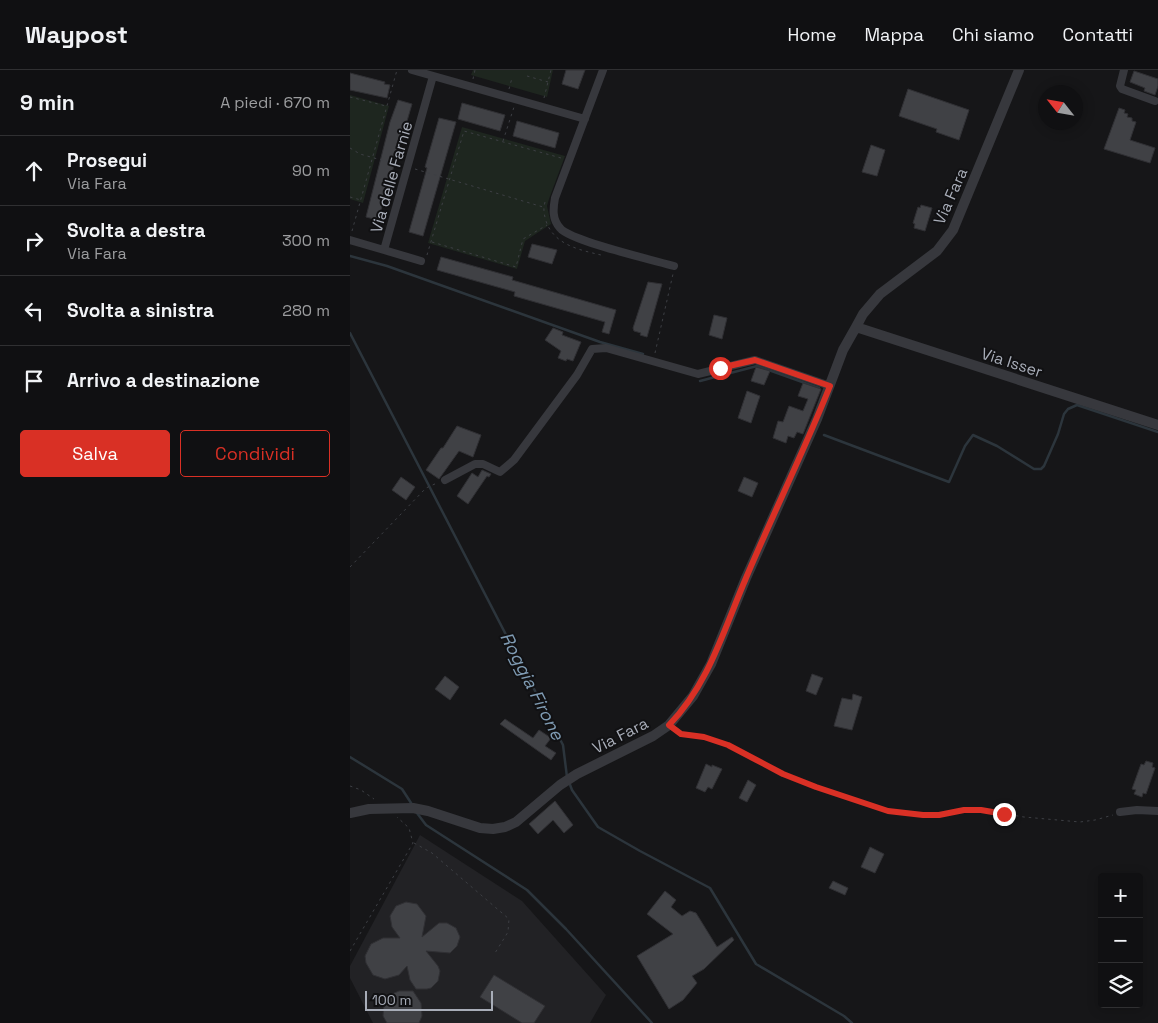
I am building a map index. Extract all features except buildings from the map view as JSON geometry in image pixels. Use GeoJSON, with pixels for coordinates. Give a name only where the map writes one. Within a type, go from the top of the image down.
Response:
{"type":"FeatureCollection","features":[{"type":"Feature","properties":{"kind":"street"},"geometry":{"type":"LineString","coordinates":[[412,70],[585,119]]}},
{"type":"Feature","properties":{"kind":"street"},"geometry":{"type":"LineString","coordinates":[[603,70],[553,209],[554,218],[559,228],[575,238],[673,270]]}},
{"type":"Feature","properties":{"kind":"street","name":"Via Fara"},"geometry":{"type":"LineString","coordinates":[[350,813],[370,809],[413,808],[480,828],[493,830],[505,827],[526,814],[560,785],[577,774],[653,736],[669,725],[690,701],[711,664],[746,578],[830,386],[843,350],[863,314],[880,294],[937,251],[952,230],[1019,70]]}},
{"type":"Feature","properties":{"kind":"street"},"geometry":{"type":"LineString","coordinates":[[1124,70],[1120,86],[1122,89],[1154,101]]}},
{"type":"Feature","properties":{"kind":"street","name":"Via delle Farnie"},"geometry":{"type":"LineString","coordinates":[[350,240],[384,250],[433,76]]}},
{"type":"Feature","properties":{"kind":"street"},"geometry":{"type":"LineString","coordinates":[[384,250],[421,261]]}},
{"type":"Feature","properties":{"kind":"street","name":"Via Isser"},"geometry":{"type":"LineString","coordinates":[[856,326],[1158,425]]}},
{"type":"Feature","properties":{"kind":"street"},"geometry":{"type":"LineString","coordinates":[[445,480],[475,464],[483,464],[500,472],[514,460],[577,375],[592,349],[606,348],[698,374],[755,360],[830,386]]}},
{"type":"Feature","properties":{"kind":"street"},"geometry":{"type":"LineString","coordinates":[[1120,812],[1158,811]]}},
{"type":"Feature","properties":{"kind":"path"},"geometry":{"type":"LineString","coordinates":[[352,231],[397,70]]}},
{"type":"Feature","properties":{"kind":"path"},"geometry":{"type":"LineString","coordinates":[[542,106],[551,70]]}},
{"type":"Feature","properties":{"kind":"path"},"geometry":{"type":"LineString","coordinates":[[527,76],[548,82]]}},
{"type":"Feature","properties":{"kind":"path"},"geometry":{"type":"LineString","coordinates":[[507,96],[512,78]]}},
{"type":"Feature","properties":{"kind":"path"},"geometry":{"type":"LineString","coordinates":[[350,97],[387,106]]}},
{"type":"Feature","properties":{"kind":"path"},"geometry":{"type":"LineString","coordinates":[[503,142],[516,99]]}},
{"type":"Feature","properties":{"kind":"path"},"geometry":{"type":"LineString","coordinates":[[421,261],[427,256],[464,130],[569,161]]}},
{"type":"Feature","properties":{"kind":"path"},"geometry":{"type":"LineString","coordinates":[[350,148],[372,158],[544,207]]}},
{"type":"Feature","properties":{"kind":"path"},"geometry":{"type":"LineString","coordinates":[[350,197],[361,200]]}},
{"type":"Feature","properties":{"kind":"path"},"geometry":{"type":"LineString","coordinates":[[546,199],[544,207],[547,225],[557,238],[568,246],[607,257]]}},
{"type":"Feature","properties":{"kind":"path"},"geometry":{"type":"LineString","coordinates":[[431,242],[516,267],[523,239],[547,225]]}},
{"type":"Feature","properties":{"kind":"path"},"geometry":{"type":"LineString","coordinates":[[653,362],[673,270]]}},
{"type":"Feature","properties":{"kind":"path"},"geometry":{"type":"LineString","coordinates":[[350,567],[426,488],[433,485]]}},
{"type":"Feature","properties":{"kind":"path"},"geometry":{"type":"LineString","coordinates":[[669,725],[681,734],[704,737],[728,745],[783,774],[888,811],[906,814],[939,815],[964,810],[981,810],[1024,817],[1080,822],[1108,817],[1120,812]]}},
{"type":"Feature","properties":{"kind":"path"},"geometry":{"type":"LineString","coordinates":[[350,786],[361,790],[409,828],[413,843],[350,951]]}},
{"type":"Feature","properties":{"kind":"path"},"geometry":{"type":"LineString","coordinates":[[413,843],[432,853],[509,919],[508,932],[495,953]]}},
{"type":"Feature","properties":{"kind":"shaded area"},"geometry":{"type":"Polygon","coordinates":[[[473,70],[553,70],[547,97],[471,75],[473,70]]]}},
{"type":"Feature","properties":{"kind":"shaded area"},"geometry":{"type":"Polygon","coordinates":[[[350,95],[389,106],[363,203],[350,199],[350,95]]]}},
{"type":"Feature","properties":{"kind":"shaded area"},"geometry":{"type":"Polygon","coordinates":[[[462,127],[565,156],[547,206],[551,224],[525,241],[517,269],[428,243],[462,127]]]}},
{"type":"Feature","properties":{"kind":"shaded area"},"geometry":{"type":"Polygon","coordinates":[[[420,835],[522,901],[606,995],[590,1023],[373,1023],[350,978],[350,966],[420,835]]]}},
{"type":"Feature","properties":{"kind":"waterway"},"geometry":{"type":"LineString","coordinates":[[350,256],[387,266],[600,342],[643,354]]}},
{"type":"Feature","properties":{"kind":"waterway","name":"Roggia Firone"},"geometry":{"type":"LineString","coordinates":[[350,333],[563,745],[567,777]]}},
{"type":"Feature","properties":{"kind":"waterway"},"geometry":{"type":"LineString","coordinates":[[700,381],[757,366],[819,388]]}},
{"type":"Feature","properties":{"kind":"waterway"},"geometry":{"type":"LineString","coordinates":[[824,435],[949,482],[965,446],[973,435],[997,446],[1034,469],[1041,469],[1058,434],[1064,414],[1068,409],[1077,405],[1158,432]]}},
{"type":"Feature","properties":{"kind":"waterway"},"geometry":{"type":"LineString","coordinates":[[350,757],[402,789],[413,806]]}},
{"type":"Feature","properties":{"kind":"waterway","name":"Roggia Firone"},"geometry":{"type":"LineString","coordinates":[[569,782],[572,790],[598,827],[710,888],[756,964],[844,1016],[852,1023]]}},
{"type":"Feature","properties":{"kind":"waterway"},"geometry":{"type":"LineString","coordinates":[[417,813],[426,825],[527,890],[566,929],[652,1023]]}},
{"type":"Feature","properties":{"kind":"route"},"geometry":{"type":"LineString","coordinates":[[720,368],[755,360],[830,386],[703,681],[686,707],[669,725],[681,734],[704,737],[728,745],[783,774],[888,811],[906,814],[939,815],[964,810],[981,810],[1004,814]]}}]}
